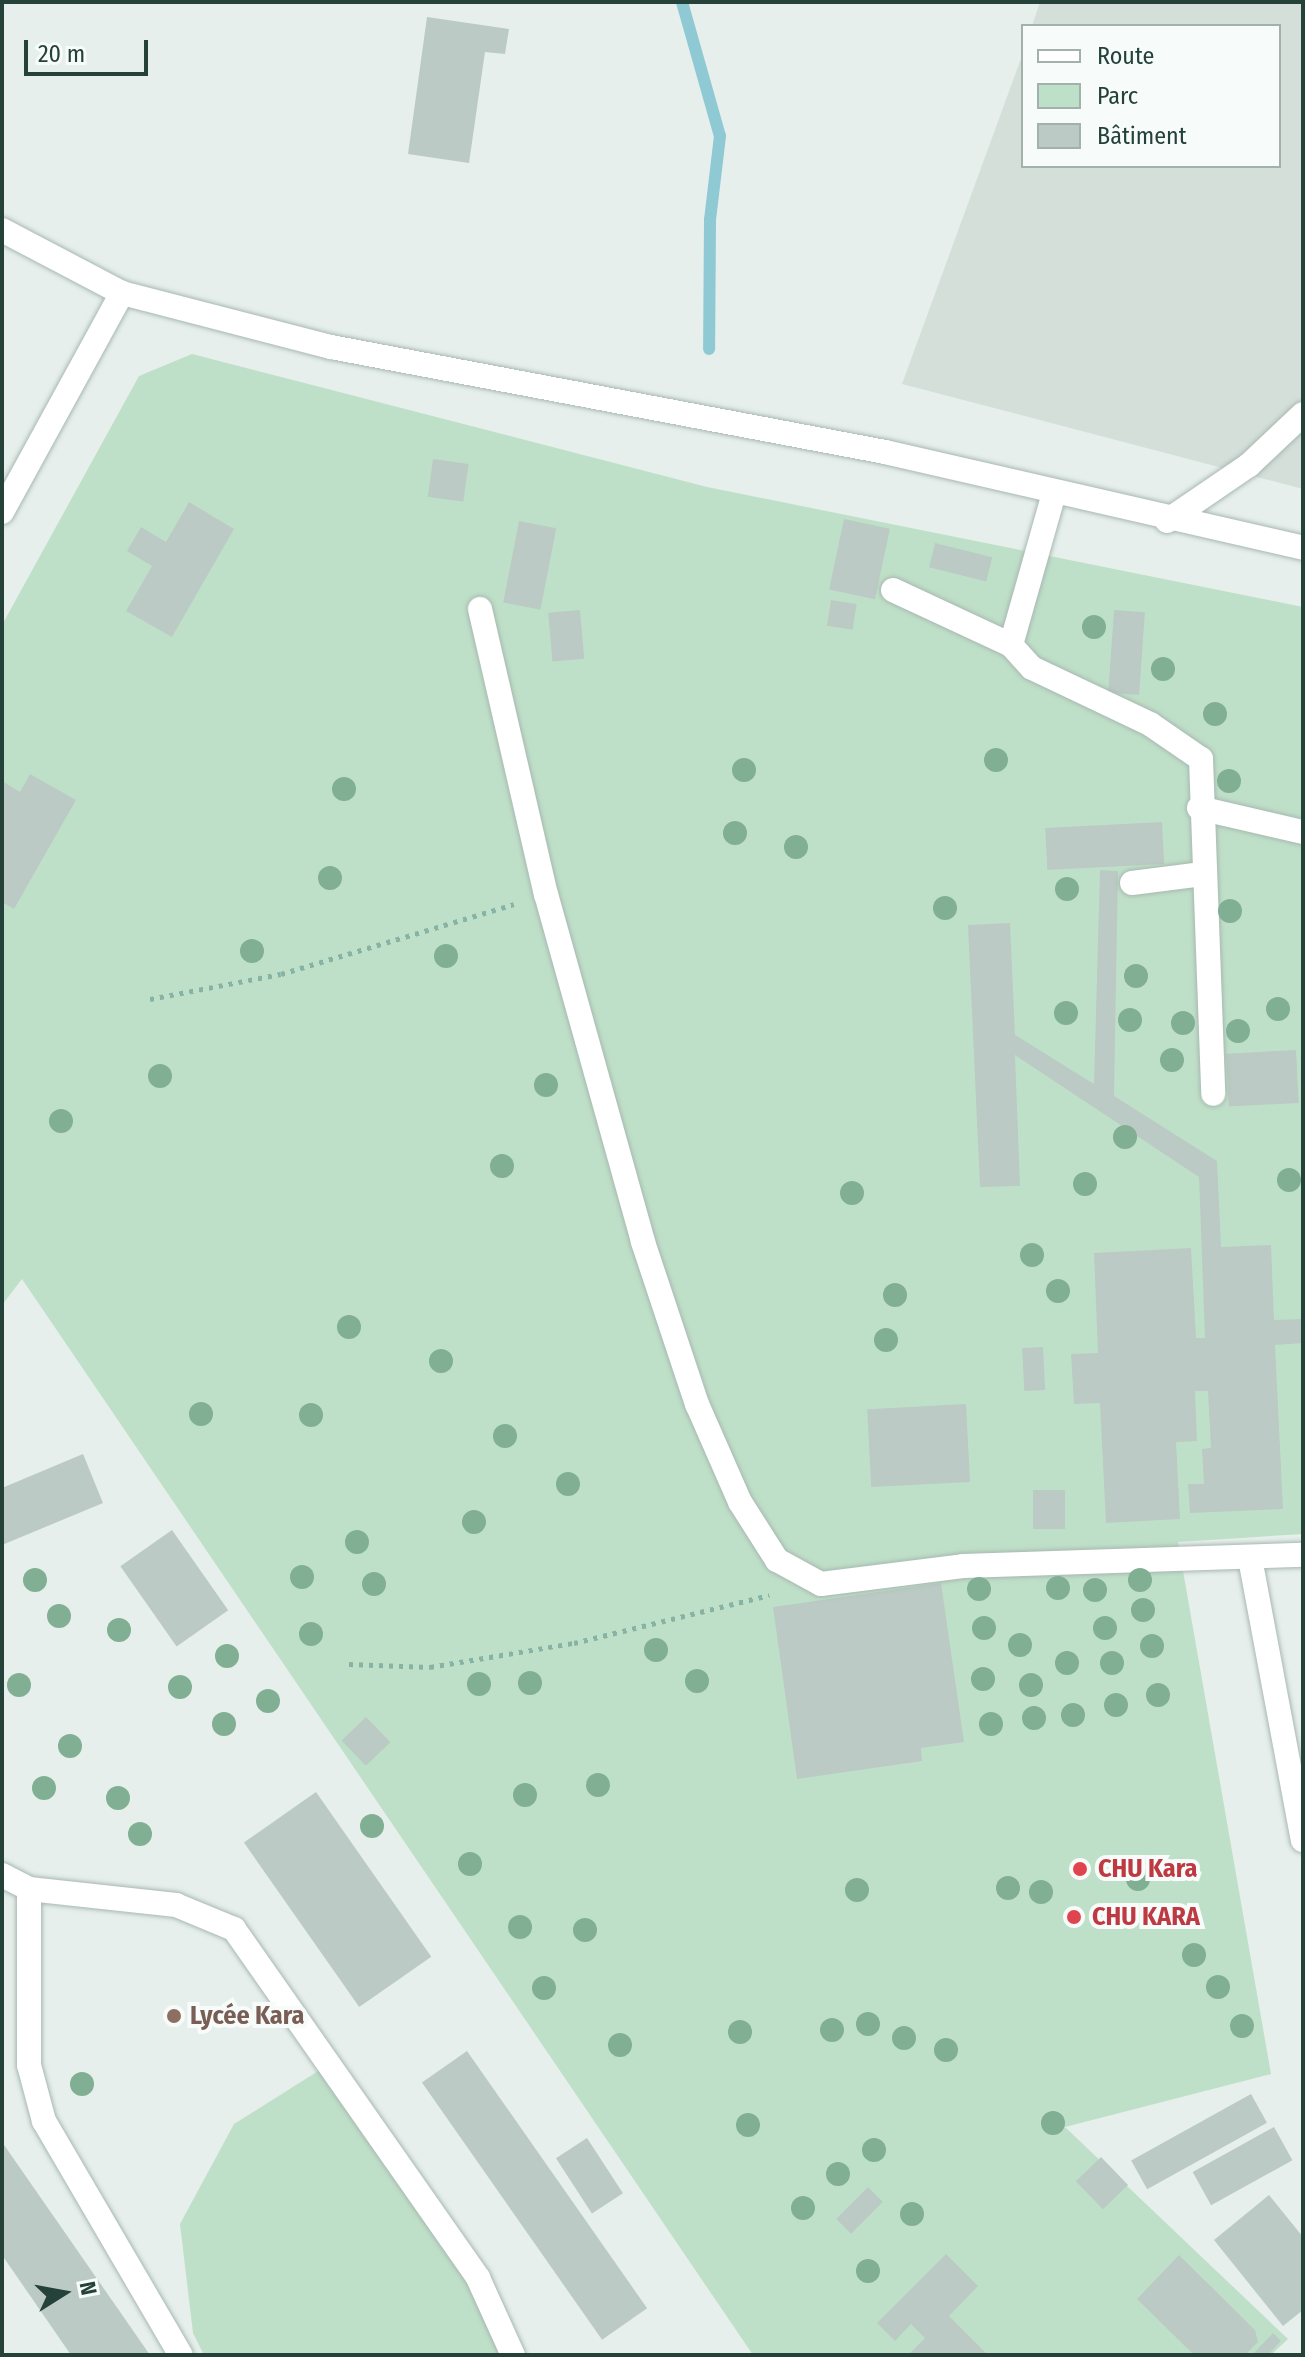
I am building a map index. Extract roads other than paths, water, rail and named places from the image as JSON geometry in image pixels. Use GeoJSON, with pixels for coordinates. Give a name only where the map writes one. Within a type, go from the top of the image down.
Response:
{"type":"FeatureCollection","features":[{"type":"Feature","properties":{"kind":"street"},"geometry":{"type":"LineString","coordinates":[[2,230],[122,293],[331,347],[885,452],[1167,521],[1303,548]]}},
{"type":"Feature","properties":{"kind":"street"},"geometry":{"type":"LineString","coordinates":[[2,512],[122,293]]}},
{"type":"Feature","properties":{"kind":"street"},"geometry":{"type":"LineString","coordinates":[[1167,521],[1249,465],[1303,414]]}},
{"type":"Feature","properties":{"kind":"street"},"geometry":{"type":"LineString","coordinates":[[1011,645],[1054,493]]}},
{"type":"Feature","properties":{"kind":"street"},"geometry":{"type":"LineString","coordinates":[[893,590],[1011,645],[1032,668],[1150,724],[1201,759],[1199,808],[1213,1094]]}},
{"type":"Feature","properties":{"kind":"street"},"geometry":{"type":"LineString","coordinates":[[480,609],[546,894],[697,1404],[740,1502],[777,1560],[821,1584],[963,1566],[1303,1555]]}},
{"type":"Feature","properties":{"kind":"street"},"geometry":{"type":"LineString","coordinates":[[1199,808],[1303,832]]}},
{"type":"Feature","properties":{"kind":"street"},"geometry":{"type":"LineString","coordinates":[[1132,883],[1202,874]]}},
{"type":"Feature","properties":{"kind":"street"},"geometry":{"type":"LineString","coordinates":[[1250,1558],[1303,1840]]}},
{"type":"Feature","properties":{"kind":"street"},"geometry":{"type":"LineString","coordinates":[[2,1875],[29,1889],[176,1905],[234,1929],[478,2278],[513,2355]]}},
{"type":"Feature","properties":{"kind":"street"},"geometry":{"type":"LineString","coordinates":[[29,1889],[29,2065],[44,2121],[181,2355]]}},
{"type":"Feature","properties":{"kind":"waterway"},"geometry":{"type":"LineString","coordinates":[[682,2],[720,136],[710,220],[709,349]]}},
{"type":"Feature","properties":{"kind":"place","name":"CHU Kara"},"geometry":{"type":"Point","coordinates":[1080,1869]}},
{"type":"Feature","properties":{"kind":"place","name":"CHU KARA"},"geometry":{"type":"Point","coordinates":[1074,1917]}},
{"type":"Feature","properties":{"kind":"place","name":"Lycée Kara"},"geometry":{"type":"Point","coordinates":[174,2016]}}]}
